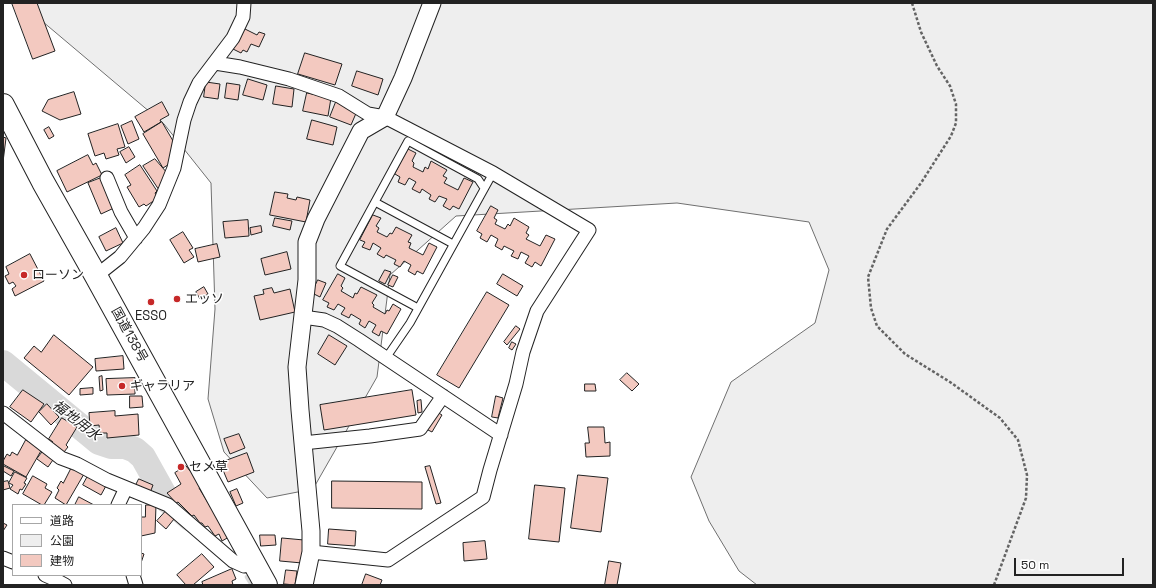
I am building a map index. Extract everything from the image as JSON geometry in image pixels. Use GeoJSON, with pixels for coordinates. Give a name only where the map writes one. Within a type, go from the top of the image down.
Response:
{"type":"FeatureCollection","features":[{"type":"Feature","properties":{"kind":"highway","name":"国道138号"},"geometry":{"type":"LineString","coordinates":[[6,115],[266,585]]}},
{"type":"Feature","properties":{"kind":"street"},"geometry":{"type":"LineString","coordinates":[[96,276],[120,258],[144,228],[158,205],[174,168],[184,120],[190,102],[199,83],[233,38],[243,17],[244,3]]}},
{"type":"Feature","properties":{"kind":"street"},"geometry":{"type":"LineString","coordinates":[[304,585],[310,552],[311,531],[297,367],[307,280],[307,242],[316,219],[361,131],[385,117],[403,78],[432,3]]}},
{"type":"Feature","properties":{"kind":"street"},"geometry":{"type":"LineString","coordinates":[[215,63],[240,67],[289,79],[339,96],[368,114],[385,117],[493,173],[589,230],[537,311],[523,352],[516,384],[483,498],[388,560],[310,552]]}},
{"type":"Feature","properties":{"kind":"street"},"geometry":{"type":"LineString","coordinates":[[107,178],[121,212],[136,238]]}},
{"type":"Feature","properties":{"kind":"street"},"geometry":{"type":"LineString","coordinates":[[303,317],[324,320],[337,326],[501,434]]}},
{"type":"Feature","properties":{"kind":"street"},"geometry":{"type":"LineString","coordinates":[[303,442],[370,436],[420,429],[443,396]]}},
{"type":"Feature","properties":{"kind":"street"},"geometry":{"type":"LineString","coordinates":[[3,413],[61,458],[77,464],[107,480],[168,505],[233,561],[244,566],[254,562]]}},
{"type":"Feature","properties":{"kind":"street"},"geometry":{"type":"LineString","coordinates":[[118,504],[126,488]]}},
{"type":"Feature","properties":{"kind":"street"},"geometry":{"type":"LineString","coordinates":[[47,576],[65,585]]}},
{"type":"Feature","properties":{"kind":"lane"},"geometry":{"type":"LineString","coordinates":[[418,308],[340,266],[408,141],[478,179],[484,188]]}},
{"type":"Feature","properties":{"kind":"lane"},"geometry":{"type":"LineString","coordinates":[[386,358],[410,323],[493,173]]}},
{"type":"Feature","properties":{"kind":"lane"},"geometry":{"type":"LineString","coordinates":[[375,202],[453,244]]}},
{"type":"Feature","properties":{"kind":"path"},"geometry":{"type":"LineString","coordinates":[[912,3],[921,32],[937,66],[950,86],[956,104],[956,123],[951,136],[930,170],[887,229],[868,277],[871,308],[877,326],[905,354],[950,382],[1000,418],[1018,440],[1027,475],[1026,498],[994,585]]}},
{"type":"Feature","properties":{"kind":"green space"},"geometry":{"type":"Polygon","coordinates":[[[21,3],[1153,3],[1153,585],[757,585],[739,571],[709,521],[691,477],[731,382],[815,323],[829,270],[809,222],[677,203],[456,216],[390,275],[377,377],[313,489],[267,498],[224,452],[208,399],[215,309],[211,183],[164,124],[21,3]]]}},
{"type":"Feature","properties":{"kind":"building"},"geometry":{"type":"Polygon","coordinates":[[[12,3],[37,3],[55,51],[33,59],[12,3]]]}},
{"type":"Feature","properties":{"kind":"building"},"geometry":{"type":"Polygon","coordinates":[[[241,27],[257,35],[259,32],[265,34],[259,47],[251,44],[247,52],[243,50],[241,53],[231,48],[241,27]]]}},
{"type":"Feature","properties":{"kind":"building"},"geometry":{"type":"Polygon","coordinates":[[[305,53],[342,64],[335,85],[298,74],[305,53]]]}},
{"type":"Feature","properties":{"kind":"building"},"geometry":{"type":"Polygon","coordinates":[[[357,71],[383,79],[378,95],[352,86],[357,71]]]}},
{"type":"Feature","properties":{"kind":"building"},"geometry":{"type":"Polygon","coordinates":[[[248,79],[267,85],[263,100],[243,95],[248,79]]]}},
{"type":"Feature","properties":{"kind":"building"},"geometry":{"type":"Polygon","coordinates":[[[206,82],[220,84],[218,99],[204,97],[206,82]]]}},
{"type":"Feature","properties":{"kind":"building"},"geometry":{"type":"Polygon","coordinates":[[[227,83],[240,85],[238,100],[225,98],[227,83]]]}},
{"type":"Feature","properties":{"kind":"building"},"geometry":{"type":"Polygon","coordinates":[[[276,86],[294,89],[292,107],[273,104],[276,86]]]}},
{"type":"Feature","properties":{"kind":"building"},"geometry":{"type":"Polygon","coordinates":[[[74,92],[81,114],[60,120],[42,111],[48,100],[74,92]]]}},
{"type":"Feature","properties":{"kind":"building"},"geometry":{"type":"Polygon","coordinates":[[[307,93],[331,98],[328,116],[303,111],[307,93]]]}},
{"type":"Feature","properties":{"kind":"building"},"geometry":{"type":"Polygon","coordinates":[[[162,102],[169,115],[160,120],[161,122],[144,132],[135,117],[162,102]]]}},
{"type":"Feature","properties":{"kind":"building"},"geometry":{"type":"Polygon","coordinates":[[[336,102],[357,111],[351,125],[330,117],[336,102]]]}},
{"type":"Feature","properties":{"kind":"building"},"geometry":{"type":"Polygon","coordinates":[[[312,120],[337,127],[333,145],[307,139],[312,120]]]}},
{"type":"Feature","properties":{"kind":"building"},"geometry":{"type":"Polygon","coordinates":[[[132,121],[139,139],[128,144],[121,126],[132,121]]]}},
{"type":"Feature","properties":{"kind":"building"},"geometry":{"type":"Polygon","coordinates":[[[162,122],[176,146],[171,163],[163,168],[143,134],[162,122]]]}},
{"type":"Feature","properties":{"kind":"building"},"geometry":{"type":"Polygon","coordinates":[[[118,124],[125,147],[117,149],[119,155],[106,159],[104,153],[95,156],[88,134],[118,124]]]}},
{"type":"Feature","properties":{"kind":"building"},"geometry":{"type":"Polygon","coordinates":[[[49,127],[54,136],[49,139],[44,130],[49,127]]]}},
{"type":"Feature","properties":{"kind":"building"},"geometry":{"type":"Polygon","coordinates":[[[3,137],[6,138],[3,162],[3,137]]]}},
{"type":"Feature","properties":{"kind":"building"},"geometry":{"type":"Polygon","coordinates":[[[129,147],[135,157],[126,163],[120,152],[129,147]]]}},
{"type":"Feature","properties":{"kind":"building"},"geometry":{"type":"Polygon","coordinates":[[[408,149],[416,153],[412,161],[414,163],[413,167],[423,172],[425,167],[428,169],[431,161],[447,170],[443,176],[447,178],[444,183],[458,190],[464,178],[473,182],[459,209],[453,206],[450,210],[443,206],[447,199],[439,196],[435,202],[429,199],[431,195],[422,189],[420,193],[412,189],[416,182],[409,178],[405,185],[398,182],[400,177],[395,174],[408,149]]]}},
{"type":"Feature","properties":{"kind":"building"},"geometry":{"type":"Polygon","coordinates":[[[88,155],[93,165],[96,163],[102,175],[67,192],[57,171],[88,155]]]}},
{"type":"Feature","properties":{"kind":"building"},"geometry":{"type":"Polygon","coordinates":[[[155,159],[168,174],[161,193],[143,166],[155,159]]]}},
{"type":"Feature","properties":{"kind":"building"},"geometry":{"type":"Polygon","coordinates":[[[140,165],[157,191],[155,193],[158,198],[146,206],[144,204],[139,207],[127,187],[131,185],[125,175],[140,165]]]}},
{"type":"Feature","properties":{"kind":"building"},"geometry":{"type":"Polygon","coordinates":[[[101,178],[114,208],[101,214],[88,183],[101,178]]]}},
{"type":"Feature","properties":{"kind":"building"},"geometry":{"type":"Polygon","coordinates":[[[275,192],[288,194],[287,198],[296,200],[297,197],[310,200],[306,222],[270,215],[275,192]]]}},
{"type":"Feature","properties":{"kind":"building"},"geometry":{"type":"Polygon","coordinates":[[[491,206],[498,210],[494,218],[497,220],[495,224],[505,229],[508,224],[510,226],[514,218],[529,227],[526,233],[529,235],[526,239],[540,246],[546,235],[555,239],[541,266],[535,262],[532,267],[525,263],[529,256],[521,252],[518,259],[511,256],[514,251],[504,246],[502,250],[495,246],[498,239],[491,235],[487,242],[480,238],[482,234],[477,231],[491,206]]]}},
{"type":"Feature","properties":{"kind":"building"},"geometry":{"type":"Polygon","coordinates":[[[373,215],[381,218],[376,226],[379,228],[377,232],[387,237],[390,233],[392,234],[396,227],[412,235],[408,242],[411,243],[409,248],[423,255],[429,243],[437,247],[423,274],[417,271],[415,275],[408,271],[411,265],[404,261],[400,267],[394,264],[396,260],[386,255],[384,258],[377,254],[381,248],[373,243],[370,250],[362,247],[365,242],[360,240],[373,215]]]}},
{"type":"Feature","properties":{"kind":"building"},"geometry":{"type":"Polygon","coordinates":[[[275,218],[292,221],[290,230],[273,226],[275,218]]]}},
{"type":"Feature","properties":{"kind":"building"},"geometry":{"type":"Polygon","coordinates":[[[248,220],[249,236],[225,238],[223,222],[248,220]]]}},
{"type":"Feature","properties":{"kind":"building"},"geometry":{"type":"Polygon","coordinates":[[[261,226],[262,232],[251,235],[250,228],[261,226]]]}},
{"type":"Feature","properties":{"kind":"building"},"geometry":{"type":"Polygon","coordinates":[[[116,228],[123,243],[106,251],[99,237],[116,228]]]}},
{"type":"Feature","properties":{"kind":"building"},"geometry":{"type":"Polygon","coordinates":[[[183,232],[193,248],[189,250],[194,257],[184,263],[170,240],[183,232]]]}},
{"type":"Feature","properties":{"kind":"building"},"geometry":{"type":"Polygon","coordinates":[[[217,244],[220,257],[198,262],[195,249],[217,244]]]}},
{"type":"Feature","properties":{"kind":"building"},"geometry":{"type":"Polygon","coordinates":[[[287,252],[291,269],[265,275],[261,259],[287,252]]]}},
{"type":"Feature","properties":{"kind":"building","name":"ローソン"},"geometry":{"type":"Polygon","coordinates":[[[30,254],[44,281],[15,296],[12,289],[16,286],[13,282],[9,284],[5,276],[9,274],[6,267],[30,254]]]}},
{"type":"Feature","properties":{"kind":"building"},"geometry":{"type":"Polygon","coordinates":[[[385,270],[391,272],[385,284],[379,281],[385,270]]]}},
{"type":"Feature","properties":{"kind":"building"},"geometry":{"type":"Polygon","coordinates":[[[338,274],[345,278],[341,286],[343,288],[341,291],[353,298],[355,293],[357,294],[361,287],[377,295],[372,303],[374,305],[373,307],[385,314],[387,310],[389,311],[393,304],[401,309],[387,334],[381,331],[379,336],[372,332],[376,325],[369,321],[365,328],[359,324],[361,320],[351,314],[349,318],[341,314],[345,308],[338,304],[334,310],[327,307],[329,303],[323,300],[338,274]]]}},
{"type":"Feature","properties":{"kind":"building"},"geometry":{"type":"Polygon","coordinates":[[[503,274],[523,286],[517,296],[497,284],[503,274]]]}},
{"type":"Feature","properties":{"kind":"building"},"geometry":{"type":"Polygon","coordinates":[[[393,275],[398,277],[393,287],[388,285],[393,275]]]}},
{"type":"Feature","properties":{"kind":"building"},"geometry":{"type":"Polygon","coordinates":[[[318,280],[326,283],[320,297],[312,293],[318,280]]]}},
{"type":"Feature","properties":{"kind":"building"},"geometry":{"type":"Polygon","coordinates":[[[204,287],[208,294],[200,299],[196,292],[204,287]]]}},
{"type":"Feature","properties":{"kind":"building"},"geometry":{"type":"Polygon","coordinates":[[[272,288],[274,293],[290,289],[295,312],[260,320],[254,296],[264,294],[263,290],[272,288]]]}},
{"type":"Feature","properties":{"kind":"building"},"geometry":{"type":"Polygon","coordinates":[[[487,292],[509,305],[459,388],[437,375],[487,292]]]}},
{"type":"Feature","properties":{"kind":"building"},"geometry":{"type":"Polygon","coordinates":[[[516,326],[520,329],[507,345],[504,342],[516,326]]]}},
{"type":"Feature","properties":{"kind":"building"},"geometry":{"type":"Polygon","coordinates":[[[54,335],[93,367],[69,395],[24,358],[34,346],[41,352],[54,335]]]}},
{"type":"Feature","properties":{"kind":"building"},"geometry":{"type":"Polygon","coordinates":[[[329,335],[347,346],[335,365],[318,354],[329,335]]]}},
{"type":"Feature","properties":{"kind":"building"},"geometry":{"type":"Polygon","coordinates":[[[512,342],[516,344],[512,350],[509,348],[512,342]]]}},
{"type":"Feature","properties":{"kind":"building"},"geometry":{"type":"Polygon","coordinates":[[[123,356],[124,369],[96,371],[95,359],[123,356]]]}},
{"type":"Feature","properties":{"kind":"building"},"geometry":{"type":"Polygon","coordinates":[[[627,373],[639,384],[632,391],[620,380],[627,373]]]}},
{"type":"Feature","properties":{"kind":"building"},"geometry":{"type":"Polygon","coordinates":[[[102,376],[103,390],[100,391],[99,377],[102,376]]]}},
{"type":"Feature","properties":{"kind":"building"},"geometry":{"type":"Polygon","coordinates":[[[135,378],[135,394],[107,395],[106,379],[135,378]]]}},
{"type":"Feature","properties":{"kind":"building"},"geometry":{"type":"Polygon","coordinates":[[[585,384],[595,384],[596,391],[585,391],[585,384]]]}},
{"type":"Feature","properties":{"kind":"building"},"geometry":{"type":"Polygon","coordinates":[[[93,388],[93,394],[80,395],[80,389],[93,388]]]}},
{"type":"Feature","properties":{"kind":"building"},"geometry":{"type":"Polygon","coordinates":[[[23,390],[44,404],[31,422],[10,407],[23,390]]]}},
{"type":"Feature","properties":{"kind":"building"},"geometry":{"type":"Polygon","coordinates":[[[412,390],[416,415],[324,430],[320,405],[412,390]]]}},
{"type":"Feature","properties":{"kind":"building"},"geometry":{"type":"Polygon","coordinates":[[[130,396],[142,396],[143,407],[130,408],[130,396]]]}},
{"type":"Feature","properties":{"kind":"building"},"geometry":{"type":"Polygon","coordinates":[[[496,396],[503,398],[498,418],[492,417],[496,396]]]}},
{"type":"Feature","properties":{"kind":"building"},"geometry":{"type":"Polygon","coordinates":[[[421,400],[422,412],[418,413],[417,401],[421,400]]]}},
{"type":"Feature","properties":{"kind":"building"},"geometry":{"type":"Polygon","coordinates":[[[47,404],[59,417],[51,425],[39,412],[47,404]]]}},
{"type":"Feature","properties":{"kind":"building"},"geometry":{"type":"Polygon","coordinates":[[[115,411],[115,416],[138,414],[139,435],[107,438],[107,433],[100,433],[99,425],[90,426],[89,413],[115,411]]]}},
{"type":"Feature","properties":{"kind":"building"},"geometry":{"type":"Polygon","coordinates":[[[437,412],[442,415],[432,432],[426,429],[437,412]]]}},
{"type":"Feature","properties":{"kind":"building"},"geometry":{"type":"Polygon","coordinates":[[[62,418],[77,427],[66,445],[68,447],[64,452],[51,444],[53,442],[49,439],[62,418]]]}},
{"type":"Feature","properties":{"kind":"building"},"geometry":{"type":"Polygon","coordinates":[[[588,427],[604,427],[605,443],[610,442],[610,456],[586,457],[585,443],[589,443],[588,427]]]}},
{"type":"Feature","properties":{"kind":"building"},"geometry":{"type":"Polygon","coordinates":[[[239,434],[245,448],[230,454],[224,439],[239,434]]]}},
{"type":"Feature","properties":{"kind":"building"},"geometry":{"type":"Polygon","coordinates":[[[26,440],[42,449],[26,477],[3,464],[3,461],[7,454],[10,456],[12,452],[17,455],[26,440]]]}},
{"type":"Feature","properties":{"kind":"building"},"geometry":{"type":"Polygon","coordinates":[[[44,450],[55,457],[48,467],[37,459],[44,450]]]}},
{"type":"Feature","properties":{"kind":"building"},"geometry":{"type":"Polygon","coordinates":[[[247,453],[254,472],[228,482],[220,463],[247,453]]]}},
{"type":"Feature","properties":{"kind":"building"},"geometry":{"type":"Polygon","coordinates":[[[4,466],[14,471],[11,476],[3,471],[4,466]]]}},
{"type":"Feature","properties":{"kind":"building"},"geometry":{"type":"Polygon","coordinates":[[[186,466],[202,485],[199,488],[229,537],[222,541],[219,534],[215,536],[208,526],[205,527],[202,523],[200,523],[194,515],[192,516],[178,502],[176,503],[167,493],[181,484],[175,473],[186,466]]]}},
{"type":"Feature","properties":{"kind":"building"},"geometry":{"type":"Polygon","coordinates":[[[430,466],[441,503],[436,504],[425,467],[430,466]]]}},
{"type":"Feature","properties":{"kind":"building"},"geometry":{"type":"Polygon","coordinates":[[[72,467],[84,474],[67,504],[55,498],[59,490],[57,488],[61,481],[63,483],[72,467]]]}},
{"type":"Feature","properties":{"kind":"building"},"geometry":{"type":"Polygon","coordinates":[[[15,472],[27,478],[24,483],[26,484],[22,490],[20,489],[18,494],[10,489],[13,485],[9,483],[15,472]]]}},
{"type":"Feature","properties":{"kind":"building"},"geometry":{"type":"Polygon","coordinates":[[[89,474],[107,484],[101,495],[83,485],[89,474]]]}},
{"type":"Feature","properties":{"kind":"building"},"geometry":{"type":"Polygon","coordinates":[[[578,475],[608,478],[601,532],[571,528],[578,475]]]}},
{"type":"Feature","properties":{"kind":"building"},"geometry":{"type":"Polygon","coordinates":[[[33,476],[47,484],[45,488],[52,492],[45,504],[40,504],[23,494],[33,476]]]}},
{"type":"Feature","properties":{"kind":"building"},"geometry":{"type":"Polygon","coordinates":[[[139,479],[153,485],[150,493],[135,487],[139,479]]]}},
{"type":"Feature","properties":{"kind":"building"},"geometry":{"type":"Polygon","coordinates":[[[8,481],[10,488],[3,490],[3,482],[8,481]]]}},
{"type":"Feature","properties":{"kind":"building"},"geometry":{"type":"Polygon","coordinates":[[[332,481],[422,482],[422,509],[332,508],[332,481]]]}},
{"type":"Feature","properties":{"kind":"building"},"geometry":{"type":"Polygon","coordinates":[[[535,485],[565,488],[559,542],[529,539],[535,485]]]}},
{"type":"Feature","properties":{"kind":"building"},"geometry":{"type":"Polygon","coordinates":[[[237,489],[243,503],[236,506],[230,492],[237,489]]]}},
{"type":"Feature","properties":{"kind":"building"},"geometry":{"type":"Polygon","coordinates":[[[79,497],[92,504],[76,504],[79,497]]]}},
{"type":"Feature","properties":{"kind":"building"},"geometry":{"type":"Polygon","coordinates":[[[146,505],[156,505],[155,533],[142,536],[142,517],[145,517],[146,505]]]}},
{"type":"Feature","properties":{"kind":"building"},"geometry":{"type":"Polygon","coordinates":[[[166,511],[174,519],[166,529],[157,521],[166,511]]]}},
{"type":"Feature","properties":{"kind":"building"},"geometry":{"type":"Polygon","coordinates":[[[3,523],[7,525],[3,531],[3,523]]]}},
{"type":"Feature","properties":{"kind":"building"},"geometry":{"type":"Polygon","coordinates":[[[329,529],[356,531],[355,546],[328,544],[329,529]]]}},
{"type":"Feature","properties":{"kind":"building"},"geometry":{"type":"Polygon","coordinates":[[[260,535],[275,535],[276,545],[261,546],[260,535]]]}},
{"type":"Feature","properties":{"kind":"building"},"geometry":{"type":"Polygon","coordinates":[[[282,538],[304,540],[302,563],[280,561],[282,538]]]}},
{"type":"Feature","properties":{"kind":"building"},"geometry":{"type":"Polygon","coordinates":[[[485,541],[487,559],[464,561],[463,543],[485,541]]]}},
{"type":"Feature","properties":{"kind":"building"},"geometry":{"type":"Polygon","coordinates":[[[202,554],[214,567],[193,585],[186,585],[177,575],[202,554]]]}},
{"type":"Feature","properties":{"kind":"building"},"geometry":{"type":"Polygon","coordinates":[[[609,561],[621,563],[617,585],[605,585],[609,561]]]}},
{"type":"Feature","properties":{"kind":"building"},"geometry":{"type":"Polygon","coordinates":[[[232,569],[236,579],[232,581],[233,585],[203,585],[202,582],[232,569]]]}},
{"type":"Feature","properties":{"kind":"building"},"geometry":{"type":"Polygon","coordinates":[[[286,570],[297,571],[295,585],[284,584],[286,570]]]}},
{"type":"Feature","properties":{"kind":"building"},"geometry":{"type":"Polygon","coordinates":[[[366,574],[382,580],[380,585],[362,585],[366,574]]]}},
{"type":"Feature","properties":{"kind":"waterway","name":"福地用水"},"geometry":{"type":"LineString","coordinates":[[3,363],[99,442],[111,446],[125,446],[135,450],[143,457],[167,500],[191,519]]}},
{"type":"Feature","properties":{"kind":"waterway"},"geometry":{"type":"LineString","coordinates":[[247,577],[252,585]]}},
{"type":"Feature","properties":{"kind":"place","name":"ローソン"},"geometry":{"type":"Point","coordinates":[24,275]}},
{"type":"Feature","properties":{"kind":"place","name":"エッソ"},"geometry":{"type":"Point","coordinates":[177,299]}},
{"type":"Feature","properties":{"kind":"place","name":"ESSO"},"geometry":{"type":"Point","coordinates":[151,302]}},
{"type":"Feature","properties":{"kind":"place","name":"ギャラリア"},"geometry":{"type":"Point","coordinates":[122,386]}},
{"type":"Feature","properties":{"kind":"place","name":"セメ草"},"geometry":{"type":"Point","coordinates":[181,467]}}]}
